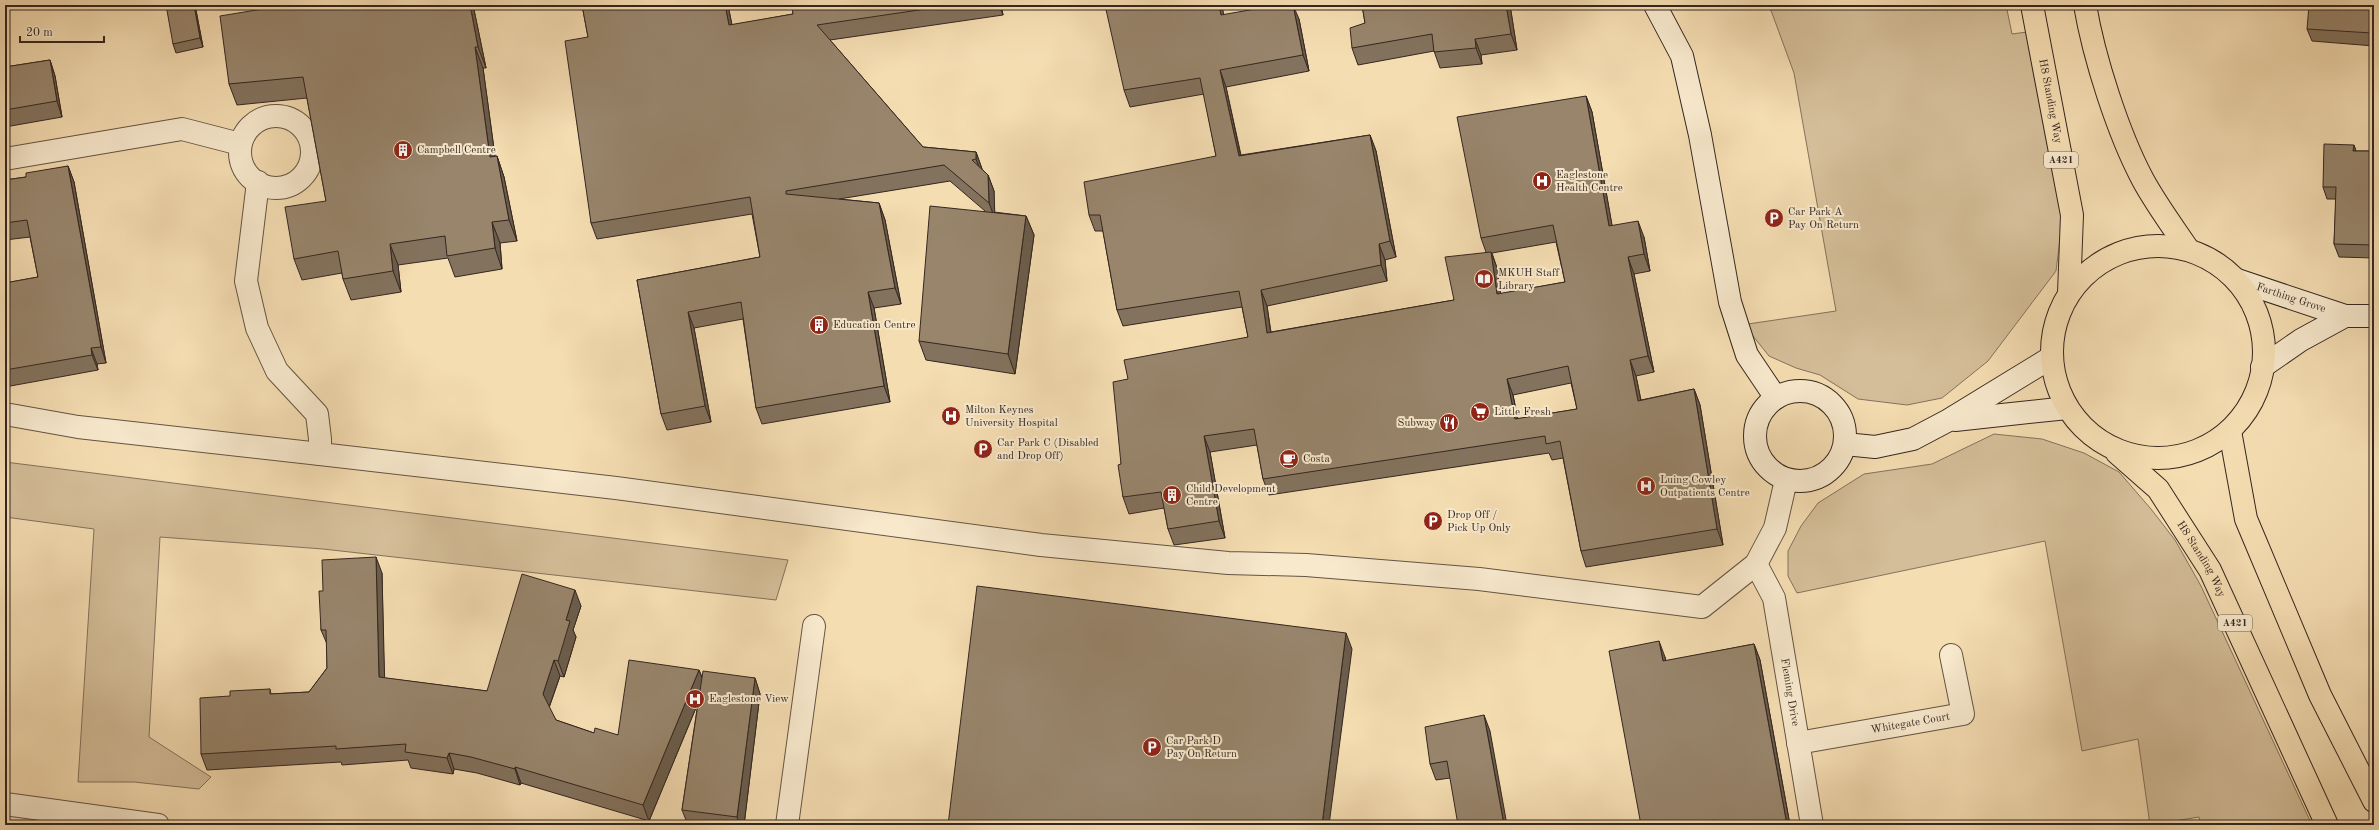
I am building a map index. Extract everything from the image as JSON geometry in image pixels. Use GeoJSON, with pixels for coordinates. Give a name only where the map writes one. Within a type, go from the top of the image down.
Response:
{"type":"FeatureCollection","features":[{"type":"Feature","properties":{"kind":"highway","name":"H8 Standing Way"},"geometry":{"type":"LineString","coordinates":[[2032,5],[2072,215],[2070,293]]}},
{"type":"Feature","properties":{"kind":"highway"},"geometry":{"type":"LineString","coordinates":[[2086,14],[2112,106],[2143,180],[2188,250]]}},
{"type":"Feature","properties":{"kind":"highway"},"geometry":{"type":"LineString","coordinates":[[2155,245],[2188,250],[2206,256],[2238,280],[2252,302],[2262,326],[2261,381],[2249,408],[2230,431],[2203,449],[2171,458],[2138,457],[2108,445],[2085,430],[2067,408],[2056,383],[2052,357],[2056,323],[2070,293],[2092,268],[2122,252],[2155,245]]}},
{"type":"Feature","properties":{"kind":"highway"},"geometry":{"type":"LineString","coordinates":[[2230,431],[2246,518],[2320,696],[2374,801]]}},
{"type":"Feature","properties":{"kind":"highway","name":"H8 Standing Way"},"geometry":{"type":"LineString","coordinates":[[2108,445],[2158,489],[2210,570],[2326,825]]}},
{"type":"Feature","properties":{"kind":"street"},"geometry":{"type":"LineString","coordinates":[[1655,5],[1682,56],[1700,135],[1730,302],[1747,354],[1776,398]]}},
{"type":"Feature","properties":{"kind":"street"},"geometry":{"type":"LineString","coordinates":[[278,116],[290,119],[304,130],[310,141],[311,157],[308,169],[301,179],[290,186],[274,189],[258,182],[243,170],[240,144],[250,127],[260,119],[278,116]]}},
{"type":"Feature","properties":{"kind":"street"},"geometry":{"type":"LineString","coordinates":[[5,159],[182,129],[240,144]]}},
{"type":"Feature","properties":{"kind":"street"},"geometry":{"type":"LineString","coordinates":[[258,182],[246,281],[253,312],[257,328],[277,371],[317,414],[320,454]]}},
{"type":"Feature","properties":{"kind":"street","name":"Farthing Grove"},"geometry":{"type":"LineString","coordinates":[[2238,280],[2345,316],[2374,316]]}},
{"type":"Feature","properties":{"kind":"street","name":"Farthing Grove"},"geometry":{"type":"LineString","coordinates":[[2262,367],[2301,340],[2345,316]]}},
{"type":"Feature","properties":{"kind":"street"},"geometry":{"type":"LineString","coordinates":[[1845,444],[1875,447],[1913,439],[1949,420],[2052,357]]}},
{"type":"Feature","properties":{"kind":"street"},"geometry":{"type":"LineString","coordinates":[[1805,391],[1825,399],[1840,415],[1845,429],[1845,444],[1840,458],[1830,470],[1817,478],[1802,482],[1786,480],[1765,466],[1758,455],[1755,442],[1755,429],[1759,416],[1776,398],[1790,392],[1805,391]]}},
{"type":"Feature","properties":{"kind":"street"},"geometry":{"type":"LineString","coordinates":[[1949,420],[2067,408]]}},
{"type":"Feature","properties":{"kind":"street"},"geometry":{"type":"LineString","coordinates":[[5,414],[78,427],[616,488],[1041,545],[1228,563],[1306,565],[1479,580],[1702,607],[1756,564],[1775,528],[1786,480]]}},
{"type":"Feature","properties":{"kind":"street","name":"Fleming Drive"},"geometry":{"type":"LineString","coordinates":[[1756,564],[1774,598],[1812,825]]}},
{"type":"Feature","properties":{"kind":"street"},"geometry":{"type":"LineString","coordinates":[[787,825],[814,626]]}},
{"type":"Feature","properties":{"kind":"street","name":"Whitegate Court"},"geometry":{"type":"LineString","coordinates":[[1798,744],[1963,714],[1951,655]]}},
{"type":"Feature","properties":{"kind":"street"},"geometry":{"type":"LineString","coordinates":[[5,804],[158,825]]}},
{"type":"Feature","properties":{"kind":"shaded area"},"geometry":{"type":"Polygon","coordinates":[[[1769,5],[2006,5],[2012,34],[2027,32],[2063,215],[2056,271],[1988,361],[1942,398],[1907,405],[1858,399],[1820,375],[1796,368],[1769,356],[1749,331],[1748,324],[1836,311],[1794,73],[1769,5]]]}},
{"type":"Feature","properties":{"kind":"shaded area"},"geometry":{"type":"Polygon","coordinates":[[[1994,434],[2042,439],[2084,453],[2119,472],[2151,509],[2175,540],[2201,586],[2312,825],[2201,825],[2199,817],[2150,825],[2138,739],[2082,751],[2045,541],[1797,593],[1788,576],[1788,551],[1801,526],[1818,503],[1864,474],[1932,464],[1994,434]]]}},
{"type":"Feature","properties":{"kind":"shaded area"},"geometry":{"type":"Polygon","coordinates":[[[5,462],[788,560],[776,600],[323,549],[160,537],[149,737],[211,777],[199,789],[134,782],[78,782],[94,529],[5,517],[5,462]]]}},
{"type":"Feature","properties":{"kind":"building"},"geometry":{"type":"Polygon","coordinates":[[[166,5],[194,5],[200,38],[173,44],[166,5]]]}},
{"type":"Feature","properties":{"kind":"building","name":"Campbell Centre"},"geometry":{"type":"Polygon","coordinates":[[[274,5],[470,5],[478,47],[475,47],[490,157],[497,156],[509,220],[492,222],[495,248],[447,256],[445,236],[390,244],[393,271],[343,279],[338,251],[294,259],[285,207],[326,201],[303,77],[229,84],[220,16],[275,7],[274,5]]]}},
{"type":"Feature","properties":{"kind":"building"},"geometry":{"type":"Polygon","coordinates":[[[582,5],[725,5],[729,25],[793,14],[792,5],[953,5],[817,25],[923,147],[976,152],[976,159],[972,160],[988,175],[989,203],[944,165],[786,191],[786,194],[879,203],[895,288],[868,292],[884,386],[756,408],[741,302],[688,312],[705,406],[661,414],[637,280],[760,257],[750,197],[591,223],[565,41],[588,37],[582,5]]]}},
{"type":"Feature","properties":{"kind":"building"},"geometry":{"type":"Polygon","coordinates":[[[1105,5],[1219,5],[1221,15],[1278,5],[1293,5],[1303,55],[1220,70],[1239,156],[1370,135],[1390,241],[1379,244],[1381,265],[1261,290],[1267,333],[1454,300],[1445,257],[1491,252],[1497,294],[1565,282],[1553,225],[1481,238],[1457,117],[1586,96],[1609,226],[1638,221],[1644,254],[1628,257],[1648,356],[1630,360],[1638,401],[1694,389],[1717,529],[1581,551],[1560,441],[1546,444],[1545,436],[1263,479],[1254,429],[1204,436],[1219,521],[1168,529],[1161,492],[1123,497],[1118,465],[1121,464],[1113,382],[1128,379],[1124,360],[1248,337],[1239,291],[1117,310],[1100,215],[1089,215],[1084,182],[1216,156],[1200,78],[1124,90],[1105,5]],[[1568,366],[1507,379],[1515,419],[1577,409],[1568,366]]]}},
{"type":"Feature","properties":{"kind":"building"},"geometry":{"type":"Polygon","coordinates":[[[1362,5],[1506,5],[1511,34],[1475,39],[1476,48],[1434,52],[1432,34],[1352,48],[1350,28],[1365,23],[1362,5]]]}},
{"type":"Feature","properties":{"kind":"building"},"geometry":{"type":"Polygon","coordinates":[[[2309,5],[2374,5],[2372,33],[2307,29],[2309,5]]]}},
{"type":"Feature","properties":{"kind":"building"},"geometry":{"type":"Polygon","coordinates":[[[50,60],[57,101],[5,110],[5,67],[50,60]]]}},
{"type":"Feature","properties":{"kind":"building"},"geometry":{"type":"Polygon","coordinates":[[[2324,144],[2354,145],[2353,151],[2374,151],[2374,245],[2334,244],[2336,187],[2323,187],[2324,144]]]}},
{"type":"Feature","properties":{"kind":"building"},"geometry":{"type":"Polygon","coordinates":[[[68,166],[101,347],[91,348],[92,355],[5,370],[5,283],[38,277],[27,220],[5,223],[5,180],[26,177],[26,173],[68,166]]]}},
{"type":"Feature","properties":{"kind":"building"},"geometry":{"type":"Polygon","coordinates":[[[930,206],[1026,216],[1008,354],[919,341],[930,206]]]}},
{"type":"Feature","properties":{"kind":"building","name":"Eaglestone View"},"geometry":{"type":"Polygon","coordinates":[[[376,557],[379,677],[487,691],[522,574],[575,590],[566,620],[570,621],[558,661],[554,660],[543,694],[556,720],[594,733],[595,728],[618,735],[629,660],[699,670],[643,805],[515,767],[515,769],[471,757],[449,753],[447,758],[405,752],[406,744],[336,749],[336,746],[201,754],[200,698],[230,696],[230,691],[270,689],[270,694],[309,692],[327,668],[326,630],[321,630],[319,591],[323,591],[322,560],[376,557]]]}},
{"type":"Feature","properties":{"kind":"building","name":"Car Park D Pay On Return"},"geometry":{"type":"Polygon","coordinates":[[[977,586],[1346,633],[1322,825],[948,825],[977,586]]]}},
{"type":"Feature","properties":{"kind":"building"},"geometry":{"type":"Polygon","coordinates":[[[1659,641],[1663,661],[1754,644],[1787,825],[1716,825],[1715,820],[1688,825],[1641,825],[1609,651],[1659,641]]]}},
{"type":"Feature","properties":{"kind":"building"},"geometry":{"type":"Polygon","coordinates":[[[703,671],[755,678],[737,817],[682,810],[703,671]]]}},
{"type":"Feature","properties":{"kind":"building"},"geometry":{"type":"Polygon","coordinates":[[[1484,715],[1504,825],[1458,825],[1447,761],[1430,764],[1425,727],[1484,715]]]}},
{"type":"Feature","properties":{"kind":"place","name":"Campbell Centre"},"geometry":{"type":"Point","coordinates":[403,150]}},
{"type":"Feature","properties":{"kind":"place","name":"Eaglestone Health Centre"},"geometry":{"type":"Point","coordinates":[1542,181]}},
{"type":"Feature","properties":{"kind":"place","name":"Car Park A Pay On Return"},"geometry":{"type":"Point","coordinates":[1774,218]}},
{"type":"Feature","properties":{"kind":"place","name":"MKUH Staff Library"},"geometry":{"type":"Point","coordinates":[1484,279]}},
{"type":"Feature","properties":{"kind":"place","name":"Education Centre"},"geometry":{"type":"Point","coordinates":[819,325]}},
{"type":"Feature","properties":{"kind":"place","name":"Little Fresh"},"geometry":{"type":"Point","coordinates":[1480,412]}},
{"type":"Feature","properties":{"kind":"place","name":"Milton Keynes University Hospital"},"geometry":{"type":"Point","coordinates":[951,416]}},
{"type":"Feature","properties":{"kind":"place","name":"Subway"},"geometry":{"type":"Point","coordinates":[1449,423]}},
{"type":"Feature","properties":{"kind":"place","name":"Car Park C (Disabled and Drop Off)"},"geometry":{"type":"Point","coordinates":[983,449]}},
{"type":"Feature","properties":{"kind":"place","name":"Costa"},"geometry":{"type":"Point","coordinates":[1289,459]}},
{"type":"Feature","properties":{"kind":"place","name":"Luing Cowley Outpatients Centre"},"geometry":{"type":"Point","coordinates":[1646,486]}},
{"type":"Feature","properties":{"kind":"place","name":"Child Development Centre"},"geometry":{"type":"Point","coordinates":[1172,495]}},
{"type":"Feature","properties":{"kind":"place","name":"Drop Off / Pick Up Only"},"geometry":{"type":"Point","coordinates":[1433,521]}},
{"type":"Feature","properties":{"kind":"place","name":"Eaglestone View"},"geometry":{"type":"Point","coordinates":[695,699]}},
{"type":"Feature","properties":{"kind":"place","name":"Car Park D Pay On Return"},"geometry":{"type":"Point","coordinates":[1152,747]}}]}
